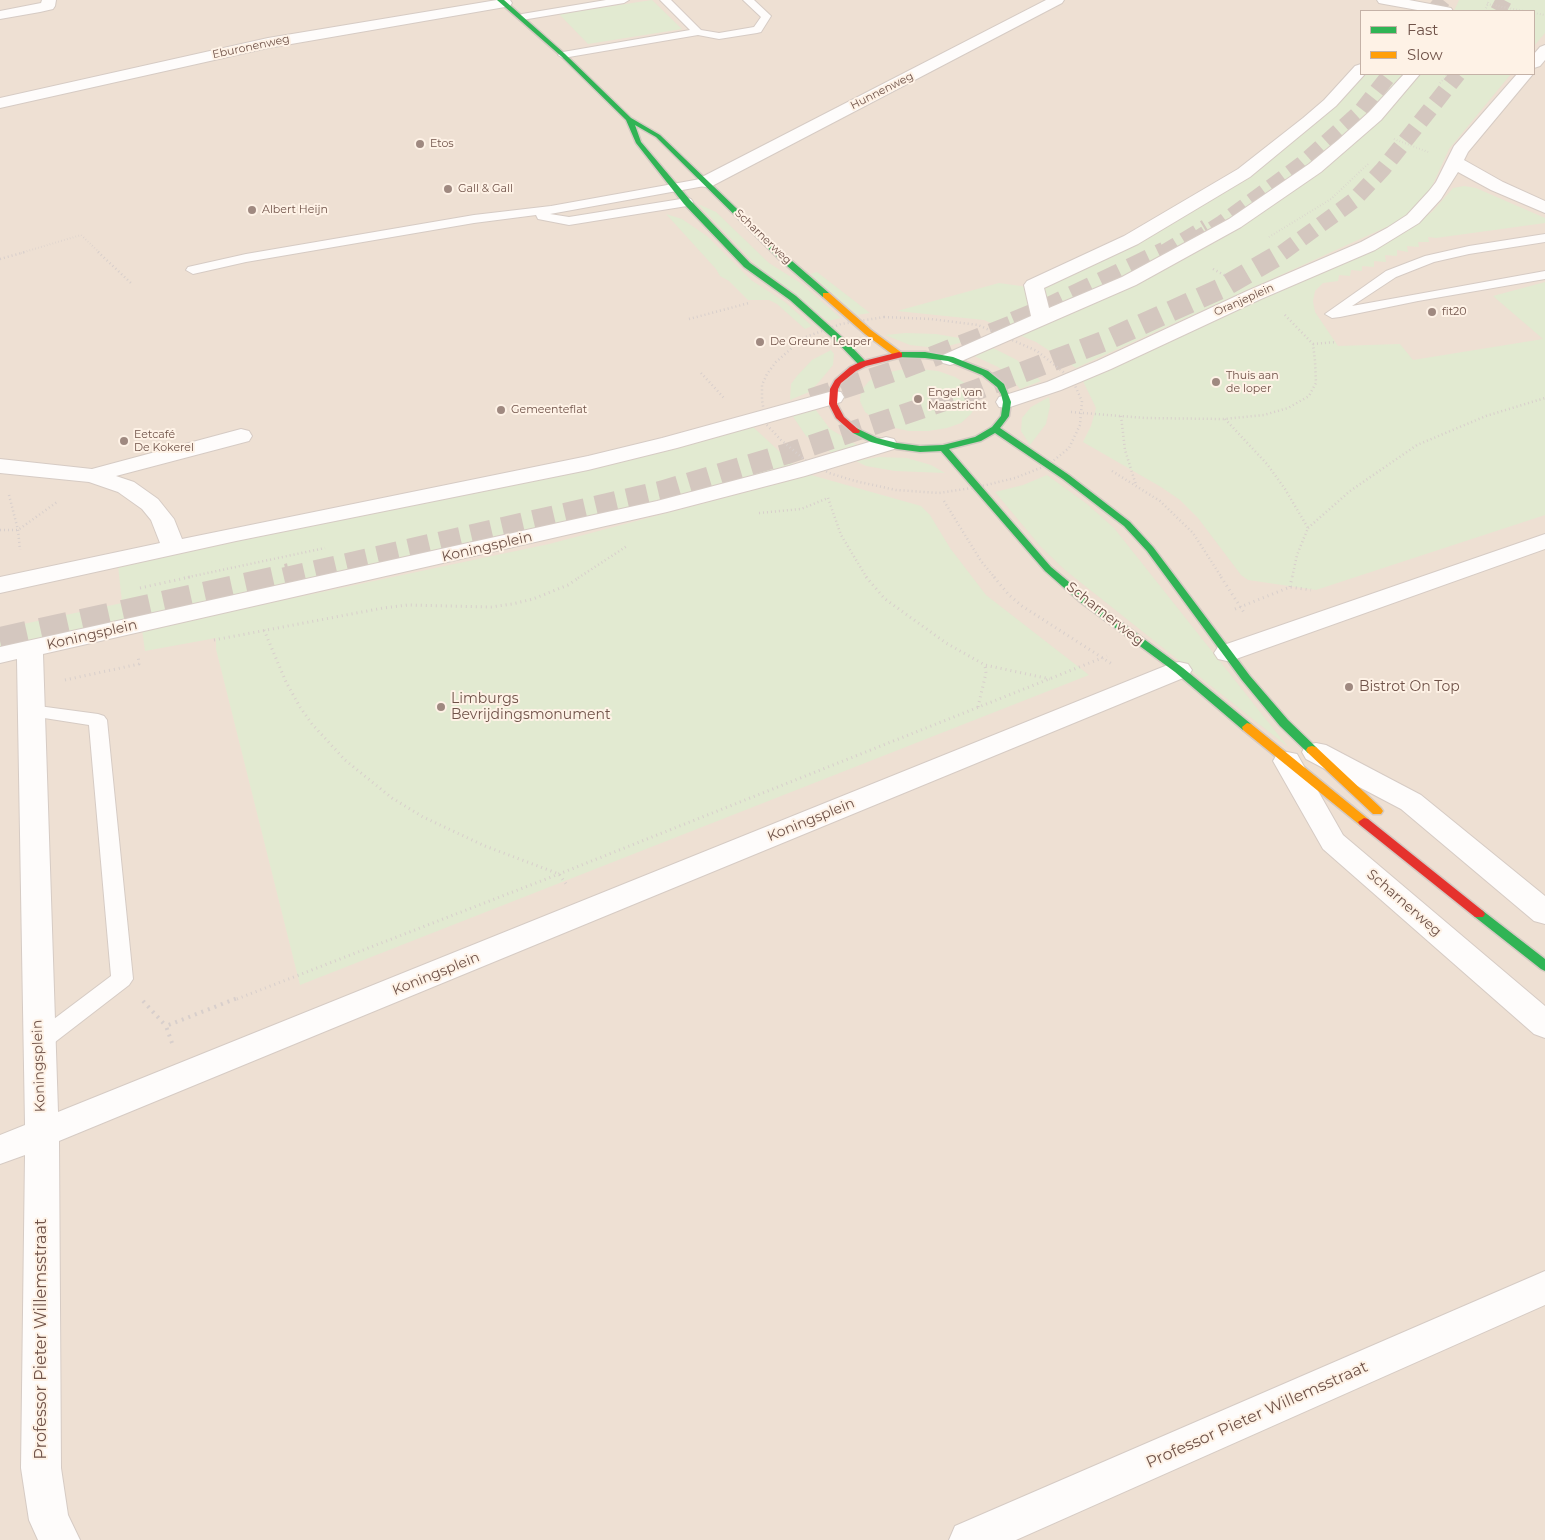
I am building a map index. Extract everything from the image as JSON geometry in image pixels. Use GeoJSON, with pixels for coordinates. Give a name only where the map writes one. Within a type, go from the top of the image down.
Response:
{"type":"FeatureCollection","features":[{"type":"Feature","properties":{"kind":"street","name":"Hunnenweg"},"geometry":{"type":"LineString","coordinates":[[706,182],[1057,0]]}},
{"type":"Feature","properties":{"kind":"street"},"geometry":{"type":"LineString","coordinates":[[1384,0],[1442,10]]}},
{"type":"Feature","properties":{"kind":"street","name":"Scharnerweg"},"geometry":{"type":"LineString","coordinates":[[502,2],[522,17],[563,54],[629,119],[658,136],[782,257],[868,332],[899,356]]}},
{"type":"Feature","properties":{"kind":"street","name":"Eburonenweg"},"geometry":{"type":"LineString","coordinates":[[0,103],[268,43],[502,2]]}},
{"type":"Feature","properties":{"kind":"street"},"geometry":{"type":"LineString","coordinates":[[0,15],[44,4]]}},
{"type":"Feature","properties":{"kind":"street"},"geometry":{"type":"LineString","coordinates":[[1535,62],[1545,50]]}},
{"type":"Feature","properties":{"kind":"street"},"geometry":{"type":"LineString","coordinates":[[1042,320],[1034,285],[1138,236],[1244,173],[1309,122],[1360,70]]}},
{"type":"Feature","properties":{"kind":"street"},"geometry":{"type":"LineString","coordinates":[[950,359],[1130,281],[1235,223],[1282,192],[1351,139],[1375,116],[1411,75]]}},
{"type":"Feature","properties":{"kind":"street","name":"Oranjeplein"},"geometry":{"type":"LineString","coordinates":[[1007,402],[1072,379],[1394,232],[1413,219],[1436,195],[1460,150],[1524,75]]}},
{"type":"Feature","properties":{"kind":"street","name":"Scharnerweg"},"geometry":{"type":"LineString","coordinates":[[629,119],[638,142],[686,202],[747,265],[792,298],[840,340],[863,364]]}},
{"type":"Feature","properties":{"kind":"street"},"geometry":{"type":"LineString","coordinates":[[1454,162],[1497,186],[1545,208]]}},
{"type":"Feature","properties":{"kind":"street"},"geometry":{"type":"LineString","coordinates":[[925,355],[950,359],[985,373],[1000,386],[1007,402],[1005,416],[995,429],[972,441],[943,448],[914,448],[886,444],[863,436],[846,424],[835,411],[833,397],[838,382],[853,369],[863,364],[899,356],[925,355]]}},
{"type":"Feature","properties":{"kind":"street"},"geometry":{"type":"LineString","coordinates":[[0,585],[236,534],[588,463],[669,444],[833,397]]}},
{"type":"Feature","properties":{"kind":"street","name":"Scharnerweg"},"geometry":{"type":"LineString","coordinates":[[995,429],[1066,477],[1127,524],[1150,549],[1227,653],[1284,722],[1333,842],[1545,1025]]}},
{"type":"Feature","properties":{"kind":"street"},"geometry":{"type":"LineString","coordinates":[[92,476],[241,436]]}},
{"type":"Feature","properties":{"kind":"street","name":"Koningsplein"},"geometry":{"type":"LineString","coordinates":[[886,444],[831,469],[30,649],[38,1043],[42,1135],[1178,670]]}},
{"type":"Feature","properties":{"kind":"street","name":"Scharnerweg"},"geometry":{"type":"LineString","coordinates":[[943,448],[1028,549],[1083,599],[1388,821]]}},
{"type":"Feature","properties":{"kind":"street"},"geometry":{"type":"LineString","coordinates":[[0,465],[92,476],[126,487],[150,504],[162,519],[173,548]]}},
{"type":"Feature","properties":{"kind":"street"},"geometry":{"type":"LineString","coordinates":[[1227,653],[1545,540]]}},
{"type":"Feature","properties":{"kind":"street"},"geometry":{"type":"LineString","coordinates":[[0,655],[30,649]]}},
{"type":"Feature","properties":{"kind":"street","name":"Scharnerweg"},"geometry":{"type":"LineString","coordinates":[[1298,754],[1411,802],[1545,913]]}},
{"type":"Feature","properties":{"kind":"street","name":"Scharnerweg"},"geometry":{"type":"LineString","coordinates":[[1298,754],[1545,966]]}},
{"type":"Feature","properties":{"kind":"street","name":"Scharnerweg"},"geometry":{"type":"LineString","coordinates":[[1431,861],[1530,954]]}},
{"type":"Feature","properties":{"kind":"street"},"geometry":{"type":"LineString","coordinates":[[0,1150],[42,1135]]}},
{"type":"Feature","properties":{"kind":"street","name":"Professor Pieter Willemsstraat"},"geometry":{"type":"LineString","coordinates":[[42,1135],[41,1468],[49,1520],[60,1540]]}},
{"type":"Feature","properties":{"kind":"street","name":"Professor Pieter Willemsstraat"},"geometry":{"type":"LineString","coordinates":[[969,1540],[1008,1533],[1545,1288]]}},
{"type":"Feature","properties":{"kind":"lane"},"geometry":{"type":"LineString","coordinates":[[522,17],[624,0]]}},
{"type":"Feature","properties":{"kind":"lane"},"geometry":{"type":"LineString","coordinates":[[665,0],[698,32]]}},
{"type":"Feature","properties":{"kind":"lane"},"geometry":{"type":"LineString","coordinates":[[563,54],[698,32],[719,36],[757,30],[766,16],[748,0]]}},
{"type":"Feature","properties":{"kind":"lane"},"geometry":{"type":"LineString","coordinates":[[193,270],[246,258],[465,220],[531,213],[706,182]]}},
{"type":"Feature","properties":{"kind":"lane"},"geometry":{"type":"LineString","coordinates":[[531,213],[569,222],[686,202]]}},
{"type":"Feature","properties":{"kind":"lane"},"geometry":{"type":"LineString","coordinates":[[1545,238],[1469,250],[1430,259],[1391,274],[1332,314],[1418,296],[1545,275]]}},
{"type":"Feature","properties":{"kind":"lane"},"geometry":{"type":"LineString","coordinates":[[30,699],[98,720],[122,979],[38,1043]]}},
{"type":"Feature","properties":{"kind":"path"},"geometry":{"type":"LineString","coordinates":[[1485,10],[1489,0]]}},
{"type":"Feature","properties":{"kind":"path"},"geometry":{"type":"LineString","coordinates":[[1488,4],[1519,10]]}},
{"type":"Feature","properties":{"kind":"path"},"geometry":{"type":"LineString","coordinates":[[1393,139],[1454,162]]}},
{"type":"Feature","properties":{"kind":"path"},"geometry":{"type":"LineString","coordinates":[[0,259],[81,236],[132,284]]}},
{"type":"Feature","properties":{"kind":"path"},"geometry":{"type":"LineString","coordinates":[[1068,411],[1121,416],[1224,418],[1264,415],[1288,408],[1309,396],[1316,383],[1313,344],[1294,322],[1258,294]]}},
{"type":"Feature","properties":{"kind":"path"},"geometry":{"type":"LineString","coordinates":[[689,319],[746,304]]}},
{"type":"Feature","properties":{"kind":"path"},"geometry":{"type":"LineString","coordinates":[[1290,587],[1297,555],[1308,528],[1383,466],[1417,445],[1447,431],[1486,416],[1545,398]]}},
{"type":"Feature","properties":{"kind":"path"},"geometry":{"type":"LineString","coordinates":[[1121,416],[1125,450],[1137,486]]}},
{"type":"Feature","properties":{"kind":"path"},"geometry":{"type":"LineString","coordinates":[[1224,418],[1267,464],[1285,489],[1308,528]]}},
{"type":"Feature","properties":{"kind":"path"},"geometry":{"type":"LineString","coordinates":[[827,488],[828,498],[841,535],[854,559],[885,599],[946,643],[985,665],[1050,680]]}},
{"type":"Feature","properties":{"kind":"path"},"geometry":{"type":"LineString","coordinates":[[756,513],[801,509],[828,498]]}},
{"type":"Feature","properties":{"kind":"path"},"geometry":{"type":"LineString","coordinates":[[0,530],[18,530]]}},
{"type":"Feature","properties":{"kind":"path"},"geometry":{"type":"LineString","coordinates":[[236,534],[250,599],[286,682],[300,707],[317,730],[345,760],[392,798],[423,817],[485,846],[559,874],[586,913]]}},
{"type":"Feature","properties":{"kind":"path"},"geometry":{"type":"LineString","coordinates":[[264,631],[383,608],[408,606],[491,607],[533,599],[568,586],[631,542]]}},
{"type":"Feature","properties":{"kind":"path"},"geometry":{"type":"LineString","coordinates":[[1203,621],[1290,587],[1376,600]]}},
{"type":"Feature","properties":{"kind":"path"},"geometry":{"type":"LineString","coordinates":[[183,1077],[166,1026],[559,874],[1142,643]]}},
{"type":"Feature","properties":{"kind":"path"},"geometry":{"type":"LineString","coordinates":[[30,699],[139,664],[138,655]]}},
{"type":"Feature","properties":{"kind":"path"},"geometry":{"type":"LineString","coordinates":[[978,707],[986,673],[985,665]]}},
{"type":"Feature","properties":{"kind":"shaded area"},"geometry":{"type":"Polygon","coordinates":[[[0,0],[1545,0],[1545,1540],[0,1540],[0,0]]]}},
{"type":"Feature","properties":{"kind":"green space"},"geometry":{"type":"Polygon","coordinates":[[[652,0],[682,29],[588,44],[559,14],[652,0]]]}},
{"type":"Feature","properties":{"kind":"green space"},"geometry":{"type":"Polygon","coordinates":[[[1459,0],[1545,0],[1545,33],[1535,45],[1535,10],[1454,10],[1459,0]]]}},
{"type":"Feature","properties":{"kind":"green space"},"geometry":{"type":"Polygon","coordinates":[[[1363,75],[1510,75],[1449,149],[1429,193],[1402,220],[1076,368],[1036,342],[984,320],[897,311],[999,283],[1028,287],[1187,215],[1269,162],[1335,106],[1363,75]]]}},
{"type":"Feature","properties":{"kind":"green space"},"geometry":{"type":"Polygon","coordinates":[[[1464,186],[1476,188],[1545,218],[1545,223],[1436,238],[1428,237],[1429,242],[1418,242],[1419,247],[1407,246],[1408,252],[1397,250],[1397,256],[1385,255],[1386,262],[1374,261],[1374,267],[1362,266],[1362,271],[1351,270],[1350,276],[1339,275],[1338,281],[1323,283],[1315,291],[1313,301],[1315,312],[1338,346],[1400,344],[1413,360],[1543,339],[1493,296],[1545,282],[1545,515],[1316,590],[1248,580],[1241,575],[1198,518],[1180,500],[1083,442],[1091,426],[1096,408],[1083,381],[1380,244],[1432,212],[1453,188],[1464,186]]]}},
{"type":"Feature","properties":{"kind":"green space"},"geometry":{"type":"Polygon","coordinates":[[[698,204],[716,212],[769,263],[799,282],[841,318],[828,321],[765,274],[698,204]]]}},
{"type":"Feature","properties":{"kind":"green space"},"geometry":{"type":"Polygon","coordinates":[[[666,214],[682,219],[707,236],[751,280],[785,302],[812,326],[805,329],[777,304],[769,300],[748,300],[729,281],[720,276],[716,269],[666,214]]]}},
{"type":"Feature","properties":{"kind":"green space"},"geometry":{"type":"Polygon","coordinates":[[[817,272],[870,313],[857,315],[810,274],[817,272]]]}},
{"type":"Feature","properties":{"kind":"green space"},"geometry":{"type":"Polygon","coordinates":[[[906,333],[936,334],[971,340],[948,346],[928,347],[910,345],[885,335],[906,333]]]}},
{"type":"Feature","properties":{"kind":"green space"},"geometry":{"type":"Polygon","coordinates":[[[993,348],[1017,360],[1041,381],[1020,389],[1009,375],[998,367],[972,355],[993,348]]]}},
{"type":"Feature","properties":{"kind":"green space"},"geometry":{"type":"Polygon","coordinates":[[[831,350],[834,354],[833,365],[809,392],[790,400],[791,384],[797,376],[812,360],[831,350]]]}},
{"type":"Feature","properties":{"kind":"green space"},"geometry":{"type":"Polygon","coordinates":[[[919,369],[938,371],[955,377],[968,385],[975,395],[976,405],[971,414],[961,423],[947,428],[909,431],[891,427],[865,412],[860,401],[861,391],[869,381],[882,374],[899,370],[919,369]]]}},
{"type":"Feature","properties":{"kind":"green space"},"geometry":{"type":"Polygon","coordinates":[[[1049,397],[1050,406],[1046,424],[1030,445],[1021,431],[1022,418],[1031,407],[1049,397]]]}},
{"type":"Feature","properties":{"kind":"green space"},"geometry":{"type":"Polygon","coordinates":[[[815,409],[830,429],[857,445],[832,453],[806,436],[792,415],[815,409]]]}},
{"type":"Feature","properties":{"kind":"green space"},"geometry":{"type":"Polygon","coordinates":[[[752,426],[794,465],[665,501],[0,647],[0,629],[122,603],[118,565],[752,426]]]}},
{"type":"Feature","properties":{"kind":"green space"},"geometry":{"type":"Polygon","coordinates":[[[879,457],[907,458],[931,465],[945,473],[895,471],[866,466],[856,461],[879,457]]]}},
{"type":"Feature","properties":{"kind":"green space"},"geometry":{"type":"Polygon","coordinates":[[[811,475],[921,506],[930,515],[950,548],[986,595],[1089,675],[300,985],[216,649],[216,638],[145,651],[142,630],[549,544],[811,475]]]}},
{"type":"Feature","properties":{"kind":"green space"},"geometry":{"type":"Polygon","coordinates":[[[1047,475],[1087,504],[1114,528],[1288,747],[1065,570],[1041,547],[995,492],[1023,485],[1047,475]]]}},
{"type":"Feature","properties":{"kind":"tunnel"},"geometry":{"type":"LineString","coordinates":[[1435,10],[1443,0]]}},
{"type":"Feature","properties":{"kind":"tunnel"},"geometry":{"type":"LineString","coordinates":[[1499,10],[1504,0]]}},
{"type":"Feature","properties":{"kind":"tunnel"},"geometry":{"type":"LineString","coordinates":[[1192,242],[1222,223],[1302,164],[1361,111],[1389,75]]}},
{"type":"Feature","properties":{"kind":"tunnel"},"geometry":{"type":"LineString","coordinates":[[1282,253],[1353,201],[1383,169],[1457,75]]}},
{"type":"Feature","properties":{"kind":"tunnel"},"geometry":{"type":"LineString","coordinates":[[1163,253],[1206,227]]}},
{"type":"Feature","properties":{"kind":"tunnel"},"geometry":{"type":"LineString","coordinates":[[284,578],[662,491],[786,454],[976,390],[1107,340],[1220,289],[1284,252]]}},
{"type":"Feature","properties":{"kind":"tunnel"},"geometry":{"type":"LineString","coordinates":[[1014,322],[1046,309],[1163,253]]}},
{"type":"Feature","properties":{"kind":"tunnel"},"geometry":{"type":"LineString","coordinates":[[811,399],[901,369],[1029,319]]}},
{"type":"Feature","properties":{"kind":"tunnel"},"geometry":{"type":"LineString","coordinates":[[0,641],[290,577]]}},
{"type":"Feature","properties":{"kind":"traffic: fast"},"geometry":{"type":"LineString","coordinates":[[500,0],[563,55],[629,119],[658,136],[782,257],[826,295]]}},
{"type":"Feature","properties":{"kind":"traffic: fast"},"geometry":{"type":"LineString","coordinates":[[629,119],[638,142],[687,202],[747,265],[793,298],[840,340],[863,364]]}},
{"type":"Feature","properties":{"kind":"traffic: fast"},"geometry":{"type":"LineString","coordinates":[[856,431],[874,440],[897,446],[920,449],[943,448],[978,439],[995,429],[1005,416],[1007,402],[1005,394],[1001,386],[985,373],[950,359],[925,355],[899,355]]}},
{"type":"Feature","properties":{"kind":"traffic: fast"},"geometry":{"type":"LineString","coordinates":[[995,429],[1066,477],[1127,524],[1150,549],[1246,678],[1284,723],[1312,750]]}},
{"type":"Feature","properties":{"kind":"traffic: fast"},"geometry":{"type":"LineString","coordinates":[[943,448],[1048,569],[1083,599],[1179,670],[1247,727]]}},
{"type":"Feature","properties":{"kind":"traffic: fast"},"geometry":{"type":"LineString","coordinates":[[1479,914],[1545,966]]}},
{"type":"Feature","properties":{"kind":"traffic: slow"},"geometry":{"type":"LineString","coordinates":[[826,295],[868,332],[899,355]]}},
{"type":"Feature","properties":{"kind":"traffic: slow"},"geometry":{"type":"LineString","coordinates":[[1247,727],[1364,822]]}},
{"type":"Feature","properties":{"kind":"traffic: slow"},"geometry":{"type":"LineString","coordinates":[[1312,750],[1377,811]]}},
{"type":"Feature","properties":{"kind":"traffic: jam"},"geometry":{"type":"LineString","coordinates":[[856,431],[840,418],[833,404],[834,389],[838,382],[853,369],[863,364],[899,355]]}},
{"type":"Feature","properties":{"kind":"traffic: jam"},"geometry":{"type":"LineString","coordinates":[[1364,822],[1479,914]]}},
{"type":"Feature","properties":{"kind":"place","name":"Etos"},"geometry":{"type":"Point","coordinates":[420,144]}},
{"type":"Feature","properties":{"kind":"place","name":"Gall & Gall"},"geometry":{"type":"Point","coordinates":[448,189]}},
{"type":"Feature","properties":{"kind":"place","name":"Albert Heijn"},"geometry":{"type":"Point","coordinates":[252,210]}},
{"type":"Feature","properties":{"kind":"place","name":"fit20"},"geometry":{"type":"Point","coordinates":[1432,312]}},
{"type":"Feature","properties":{"kind":"place","name":"De Greune Leuper"},"geometry":{"type":"Point","coordinates":[760,342]}},
{"type":"Feature","properties":{"kind":"place","name":"Thuis aan de loper"},"geometry":{"type":"Point","coordinates":[1216,382]}},
{"type":"Feature","properties":{"kind":"place","name":"Engel van Maastricht"},"geometry":{"type":"Point","coordinates":[918,399]}},
{"type":"Feature","properties":{"kind":"place","name":"Gemeenteflat"},"geometry":{"type":"Point","coordinates":[501,410]}},
{"type":"Feature","properties":{"kind":"place","name":"Eetcafé De Kokerel"},"geometry":{"type":"Point","coordinates":[124,441]}},
{"type":"Feature","properties":{"kind":"place","name":"Bistrot On Top"},"geometry":{"type":"Point","coordinates":[1349,687]}},
{"type":"Feature","properties":{"kind":"place","name":"Limburgs Bevrijdingsmonument"},"geometry":{"type":"Point","coordinates":[441,707]}}]}
